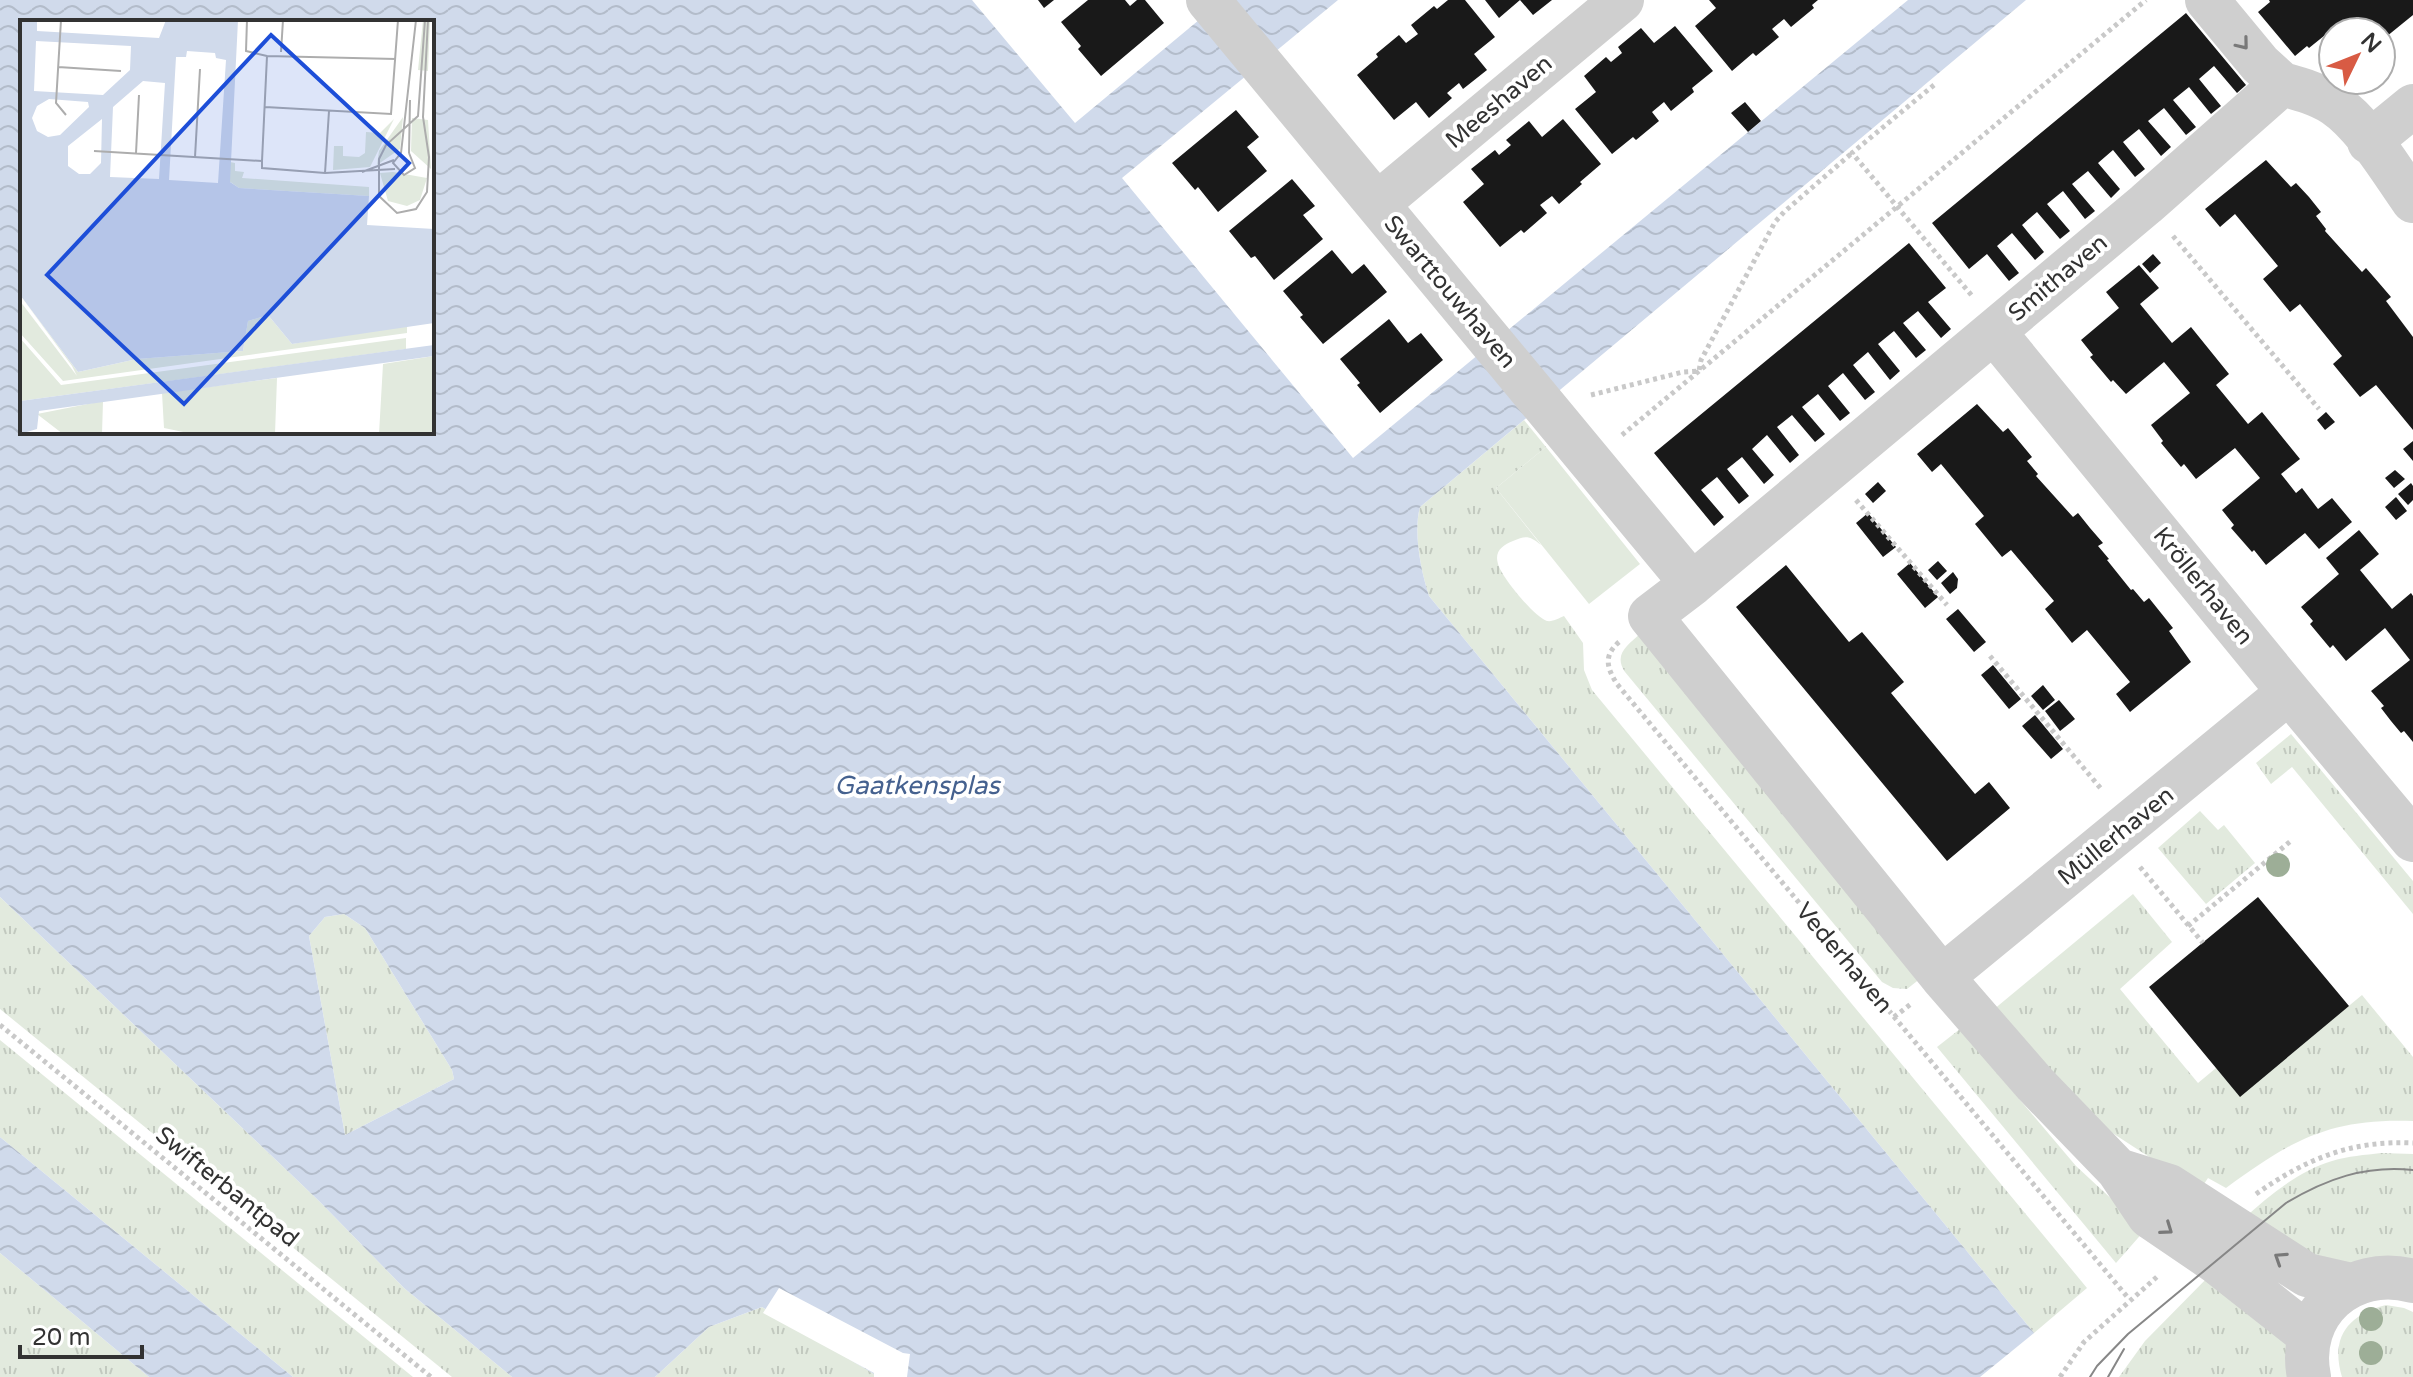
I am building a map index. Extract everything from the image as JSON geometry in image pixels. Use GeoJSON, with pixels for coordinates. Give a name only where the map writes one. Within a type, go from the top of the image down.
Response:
{"type":"FeatureCollection","features":[{"type":"Feature","properties":{"kind":"street","name":"Meeshaven"},"geometry":{"type":"LineString","coordinates":[[1377,204],[1622,0]]}},
{"type":"Feature","properties":{"kind":"street"},"geometry":{"type":"LineString","coordinates":[[2207,0],[2260,64],[2282,84],[2333,103],[2356,124],[2413,201]]}},
{"type":"Feature","properties":{"kind":"street","name":"Swarttouwhaven"},"geometry":{"type":"LineString","coordinates":[[1212,4],[1692,584]]}},
{"type":"Feature","properties":{"kind":"street","name":"Smithaven"},"geometry":{"type":"LineString","coordinates":[[1692,584],[2146,204],[2282,84]]}},
{"type":"Feature","properties":{"kind":"street"},"geometry":{"type":"LineString","coordinates":[[2369,142],[2413,106]]}},
{"type":"Feature","properties":{"kind":"street","name":"Kröllerhaven"},"geometry":{"type":"LineString","coordinates":[[1994,332],[2413,840]]}},
{"type":"Feature","properties":{"kind":"street"},"geometry":{"type":"LineString","coordinates":[[1692,584],[1650,616],[1942,977],[2035,1084],[2118,1170],[2149,1216],[2215,1261],[2309,1356]]}},
{"type":"Feature","properties":{"kind":"street","name":"Müllerhaven"},"geometry":{"type":"LineString","coordinates":[[1942,977],[2289,692]]}},
{"type":"Feature","properties":{"kind":"street"},"geometry":{"type":"LineString","coordinates":[[2118,1170],[2169,1186],[2307,1275],[2351,1285]]}},
{"type":"Feature","properties":{"kind":"street"},"geometry":{"type":"LineString","coordinates":[[2309,1356],[2318,1314],[2333,1297],[2351,1285],[2371,1278],[2391,1277],[2413,1281]]}},
{"type":"Feature","properties":{"kind":"path"},"geometry":{"type":"LineString","coordinates":[[1590,462],[2146,0]]}},
{"type":"Feature","properties":{"kind":"path"},"geometry":{"type":"LineString","coordinates":[[1699,371],[1701,360],[1775,222],[1934,85]]}},
{"type":"Feature","properties":{"kind":"path"},"geometry":{"type":"LineString","coordinates":[[1852,153],[1969,289],[1994,332]]}},
{"type":"Feature","properties":{"kind":"path"},"geometry":{"type":"LineString","coordinates":[[2146,204],[2319,409]]}},
{"type":"Feature","properties":{"kind":"path"},"geometry":{"type":"LineString","coordinates":[[1550,414],[1578,398],[1683,372],[1699,371]]}},
{"type":"Feature","properties":{"kind":"path"},"geometry":{"type":"LineString","coordinates":[[1829,468],[1947,605]]}},
{"type":"Feature","properties":{"kind":"path","name":"Vederhaven"},"geometry":{"type":"LineString","coordinates":[[1650,616],[1611,649],[1607,658],[1609,672],[1617,684],[2129,1299]]}},
{"type":"Feature","properties":{"kind":"path"},"geometry":{"type":"LineString","coordinates":[[1990,656],[2123,830],[2188,926],[2203,943]]}},
{"type":"Feature","properties":{"kind":"path"},"geometry":{"type":"LineString","coordinates":[[2188,926],[2292,840]]}},
{"type":"Feature","properties":{"kind":"path","name":"Swifterbantpad"},"geometry":{"type":"LineString","coordinates":[[0,1025],[431,1377]]}},
{"type":"Feature","properties":{"kind":"green space"},"geometry":{"type":"Polygon","coordinates":[[[1524,420],[1546,447],[1496,488],[1541,545],[1525,537],[1506,544],[1497,555],[1500,570],[1519,596],[1541,618],[1549,621],[1564,616],[1583,643],[1584,670],[1592,690],[2087,1288],[2034,1333],[1429,596],[1418,540],[1420,507],[1524,420]]]}},
{"type":"Feature","properties":{"kind":"green space"},"geometry":{"type":"Polygon","coordinates":[[[1546,447],[1640,564],[1589,604],[1496,488],[1546,447]]]}},
{"type":"Feature","properties":{"kind":"green space"},"geometry":{"type":"Polygon","coordinates":[[[1641,633],[1921,978],[1907,989],[1893,988],[1882,982],[1625,672],[1621,655],[1641,633]]]}},
{"type":"Feature","properties":{"kind":"green space"},"geometry":{"type":"Polygon","coordinates":[[[2291,734],[2413,881],[2413,914],[2292,767],[2271,784],[2256,763],[2291,734]]]}},
{"type":"Feature","properties":{"kind":"green space"},"geometry":{"type":"Polygon","coordinates":[[[2200,811],[2218,830],[2224,825],[2255,863],[2206,904],[2158,848],[2200,811]]]}},
{"type":"Feature","properties":{"kind":"green space"},"geometry":{"type":"Polygon","coordinates":[[[2133,894],[2172,942],[2120,989],[2198,1083],[2216,1068],[2240,1096],[2362,995],[2413,1057],[2413,1121],[2358,1123],[2334,1128],[2292,1145],[2226,1188],[2208,1178],[2200,1190],[2097,1123],[1993,1010],[2133,894]]]}},
{"type":"Feature","properties":{"kind":"green space"},"geometry":{"type":"Polygon","coordinates":[[[0,897],[319,1201],[404,1288],[512,1377],[452,1377],[0,1009],[0,897]]]}},
{"type":"Feature","properties":{"kind":"green space"},"geometry":{"type":"Polygon","coordinates":[[[344,914],[365,928],[452,1070],[454,1079],[345,1135],[309,936],[325,917],[344,914]]]}},
{"type":"Feature","properties":{"kind":"green space"},"geometry":{"type":"Polygon","coordinates":[[[1960,1029],[2076,1166],[2145,1230],[2116,1263],[1937,1047],[1960,1029]]]}},
{"type":"Feature","properties":{"kind":"green space"},"geometry":{"type":"Polygon","coordinates":[[[0,1040],[413,1377],[293,1377],[0,1137],[0,1040]]]}},
{"type":"Feature","properties":{"kind":"green space"},"geometry":{"type":"Polygon","coordinates":[[[2381,1153],[2413,1154],[2413,1262],[2332,1265],[2243,1219],[2274,1193],[2319,1165],[2381,1153]]]}},
{"type":"Feature","properties":{"kind":"green space"},"geometry":{"type":"Polygon","coordinates":[[[0,1253],[149,1377],[0,1377],[0,1253]]]}},
{"type":"Feature","properties":{"kind":"green space"},"geometry":{"type":"Polygon","coordinates":[[[2214,1271],[2284,1336],[2294,1377],[2119,1377],[2145,1341],[2214,1271]]]}},
{"type":"Feature","properties":{"kind":"green space"},"geometry":{"type":"Polygon","coordinates":[[[2386,1305],[2413,1312],[2413,1377],[2342,1377],[2338,1350],[2345,1330],[2361,1315],[2386,1305]]]}},
{"type":"Feature","properties":{"kind":"green space"},"geometry":{"type":"Polygon","coordinates":[[[762,1307],[879,1377],[655,1377],[709,1327],[762,1307]]]}},
{"type":"Feature","properties":{"kind":"water","name":"Gaatkensplas"},"geometry":{"type":"Polygon","coordinates":[[[0,0],[972,0],[1075,123],[1223,0],[1338,0],[1122,178],[1353,458],[1908,0],[2026,0],[1420,507],[1417,528],[1429,596],[2034,1333],[1980,1377],[879,1377],[762,1307],[709,1327],[655,1377],[512,1377],[404,1288],[319,1201],[0,897],[0,0]],[[344,914],[325,917],[309,936],[345,1135],[454,1079],[452,1070],[365,928],[344,914]]]}},
{"type":"Feature","properties":{"kind":"water"},"geometry":{"type":"Polygon","coordinates":[[[0,1137],[293,1377],[149,1377],[0,1253],[0,1137]]]}},
{"type":"Feature","properties":{"kind":"pier"},"geometry":{"type":"Polygon","coordinates":[[[779,1288],[910,1354],[907,1377],[874,1377],[874,1373],[763,1313],[779,1288]]]}},
{"type":"Feature","properties":{"kind":"building"},"geometry":{"type":"Polygon","coordinates":[[[1038,0],[1054,0],[1044,8],[1038,0]]]}},
{"type":"Feature","properties":{"kind":"building"},"geometry":{"type":"Polygon","coordinates":[[[1088,0],[1125,0],[1130,6],[1137,0],[1145,0],[1164,23],[1101,76],[1078,49],[1081,46],[1061,22],[1088,0]]]}},
{"type":"Feature","properties":{"kind":"building"},"geometry":{"type":"Polygon","coordinates":[[[1448,0],[1465,0],[1495,37],[1474,54],[1487,70],[1463,89],[1459,83],[1447,93],[1452,98],[1429,118],[1416,102],[1394,120],[1357,75],[1399,35],[1406,43],[1418,34],[1411,25],[1434,6],[1437,9],[1448,0]]]}},
{"type":"Feature","properties":{"kind":"building"},"geometry":{"type":"Polygon","coordinates":[[[1485,0],[1520,0],[1499,18],[1485,0]]]}},
{"type":"Feature","properties":{"kind":"building"},"geometry":{"type":"Polygon","coordinates":[[[1520,0],[1552,0],[1533,15],[1520,0]]]}},
{"type":"Feature","properties":{"kind":"building"},"geometry":{"type":"Polygon","coordinates":[[[1709,0],[1818,0],[1812,5],[1814,8],[1791,27],[1784,19],[1772,29],[1779,37],[1732,71],[1695,26],[1716,8],[1709,0]]]}},
{"type":"Feature","properties":{"kind":"building"},"geometry":{"type":"Polygon","coordinates":[[[2413,0],[2413,15],[2397,28],[2397,16],[2317,16],[2317,42],[2295,56],[2258,12],[2270,2],[2413,0]]]}},
{"type":"Feature","properties":{"kind":"building"},"geometry":{"type":"Polygon","coordinates":[[[2186,13],[2246,85],[2237,93],[2214,66],[2199,79],[2221,106],[2211,114],[2189,87],[2173,100],[2196,127],[2186,135],[2164,108],[2148,121],[2171,147],[2161,156],[2139,129],[2123,142],[2145,169],[2135,177],[2113,150],[2098,163],[2120,189],[2111,198],[2088,171],[2072,184],[2095,211],[2085,219],[2063,191],[2047,204],[2070,231],[2060,239],[2037,212],[2022,225],[2044,252],[2035,260],[2012,233],[1997,246],[2019,273],[2009,281],[1987,254],[1969,269],[1932,223],[2186,13]]]}},
{"type":"Feature","properties":{"kind":"building"},"geometry":{"type":"Polygon","coordinates":[[[1675,26],[1713,71],[1671,111],[1664,102],[1652,112],[1659,121],[1612,154],[1575,109],[1596,92],[1584,76],[1606,57],[1611,62],[1622,53],[1618,47],[1641,28],[1654,43],[1675,26]]]}},
{"type":"Feature","properties":{"kind":"building"},"geometry":{"type":"Polygon","coordinates":[[[1745,102],[1761,121],[1748,132],[1731,113],[1745,102]]]}},
{"type":"Feature","properties":{"kind":"building"},"geometry":{"type":"Polygon","coordinates":[[[1236,110],[1259,137],[1247,147],[1267,171],[1218,212],[1198,187],[1195,190],[1172,163],[1236,110]]]}},
{"type":"Feature","properties":{"kind":"building"},"geometry":{"type":"Polygon","coordinates":[[[1563,119],[1601,164],[1559,204],[1552,196],[1540,205],[1547,213],[1524,233],[1521,230],[1500,247],[1463,202],[1484,184],[1471,169],[1495,150],[1499,155],[1511,145],[1506,140],[1529,121],[1542,137],[1563,119]]]}},
{"type":"Feature","properties":{"kind":"building"},"geometry":{"type":"Polygon","coordinates":[[[2266,160],[2291,187],[2296,183],[2309,197],[2321,212],[2316,216],[2325,231],[2362,272],[2366,268],[2391,297],[2386,301],[2413,337],[2413,430],[2376,385],[2360,397],[2333,364],[2342,356],[2300,304],[2290,312],[2263,279],[2278,266],[2235,214],[2220,227],[2205,209],[2266,160]]]}},
{"type":"Feature","properties":{"kind":"building"},"geometry":{"type":"Polygon","coordinates":[[[1292,179],[1315,206],[1303,215],[1323,239],[1274,280],[1229,231],[1292,179]]]}},
{"type":"Feature","properties":{"kind":"building"},"geometry":{"type":"Polygon","coordinates":[[[1909,243],[1946,288],[1928,302],[1951,329],[1941,338],[1918,311],[1903,323],[1926,350],[1916,358],[1894,331],[1878,344],[1900,371],[1890,380],[1868,352],[1853,365],[1875,392],[1865,400],[1843,373],[1828,386],[1850,413],[1840,421],[1818,394],[1802,407],[1825,434],[1815,442],[1792,415],[1777,427],[1799,455],[1790,463],[1767,435],[1752,449],[1774,475],[1764,484],[1742,457],[1727,469],[1749,496],[1739,504],[1717,477],[1701,490],[1724,517],[1714,526],[1654,453],[1909,243]]]}},
{"type":"Feature","properties":{"kind":"building"},"geometry":{"type":"Polygon","coordinates":[[[1332,250],[1352,274],[1364,264],[1387,292],[1323,344],[1283,291],[1332,250]]]}},
{"type":"Feature","properties":{"kind":"building"},"geometry":{"type":"Polygon","coordinates":[[[2153,254],[2161,263],[2150,273],[2142,264],[2153,254]]]}},
{"type":"Feature","properties":{"kind":"building"},"geometry":{"type":"Polygon","coordinates":[[[2139,265],[2159,288],[2140,304],[2172,343],[2191,327],[2229,374],[2216,385],[2248,424],[2262,412],[2300,459],[2281,474],[2296,493],[2302,488],[2318,509],[2332,498],[2352,522],[2319,549],[2305,533],[2266,565],[2231,528],[2234,525],[2222,510],[2260,478],[2235,448],[2196,479],[2161,443],[2163,441],[2151,425],[2190,393],[2164,362],[2126,394],[2090,357],[2093,355],[2081,340],[2119,308],[2106,292],[2139,265]]]}},
{"type":"Feature","properties":{"kind":"building"},"geometry":{"type":"Polygon","coordinates":[[[1389,319],[1408,343],[1421,333],[1443,360],[1380,413],[1340,359],[1389,319]]]}},
{"type":"Feature","properties":{"kind":"building"},"geometry":{"type":"Polygon","coordinates":[[[1977,404],[2003,432],[2008,428],[2032,457],[2027,461],[2038,474],[2036,476],[2073,517],[2078,513],[2103,543],[2098,546],[2131,590],[2144,602],[2149,598],[2173,628],[2169,631],[2191,662],[2130,712],[2116,694],[2130,682],[2087,630],[2072,643],[2045,609],[2054,601],[2011,550],[2002,557],[1975,524],[1984,516],[1941,464],[1932,472],[1917,454],[1977,404]]]}},
{"type":"Feature","properties":{"kind":"building"},"geometry":{"type":"Polygon","coordinates":[[[2326,412],[2335,422],[2325,430],[2317,420],[2326,412]]]}},
{"type":"Feature","properties":{"kind":"building"},"geometry":{"type":"Polygon","coordinates":[[[2413,441],[2413,461],[2403,449],[2413,441]]]}},
{"type":"Feature","properties":{"kind":"building"},"geometry":{"type":"Polygon","coordinates":[[[2395,470],[2405,479],[2394,488],[2385,478],[2395,470]]]}},
{"type":"Feature","properties":{"kind":"building"},"geometry":{"type":"Polygon","coordinates":[[[1878,482],[1886,491],[1873,503],[1865,494],[1878,482]]]}},
{"type":"Feature","properties":{"kind":"building"},"geometry":{"type":"Polygon","coordinates":[[[2411,483],[2413,500],[2408,505],[2398,494],[2411,483]]]}},
{"type":"Feature","properties":{"kind":"building"},"geometry":{"type":"Polygon","coordinates":[[[2396,497],[2407,511],[2396,520],[2385,507],[2396,497]]]}},
{"type":"Feature","properties":{"kind":"building"},"geometry":{"type":"Polygon","coordinates":[[[1868,513],[1896,547],[1883,557],[1856,523],[1868,513]]]}},
{"type":"Feature","properties":{"kind":"building"},"geometry":{"type":"Polygon","coordinates":[[[2359,530],[2379,554],[2360,570],[2392,609],[2411,593],[2413,596],[2413,742],[2391,721],[2381,708],[2384,706],[2371,691],[2410,660],[2385,628],[2346,661],[2333,645],[2330,648],[2310,624],[2313,621],[2301,607],[2339,574],[2326,558],[2359,530]]]}},
{"type":"Feature","properties":{"kind":"building"},"geometry":{"type":"Polygon","coordinates":[[[1938,561],[1947,571],[1937,580],[1928,570],[1938,561]]]}},
{"type":"Feature","properties":{"kind":"building"},"geometry":{"type":"Polygon","coordinates":[[[1910,563],[1938,597],[1925,608],[1897,574],[1910,563]]]}},
{"type":"Feature","properties":{"kind":"building"},"geometry":{"type":"Polygon","coordinates":[[[1786,565],[1849,642],[1862,632],[1904,682],[1891,693],[1975,794],[1989,782],[2010,808],[1947,861],[1736,607],[1786,565]]]}},
{"type":"Feature","properties":{"kind":"building"},"geometry":{"type":"Polygon","coordinates":[[[1953,572],[1958,579],[1957,588],[1950,594],[1941,583],[1953,572]]]}},
{"type":"Feature","properties":{"kind":"building"},"geometry":{"type":"Polygon","coordinates":[[[1958,609],[1986,642],[1974,652],[1946,619],[1958,609]]]}},
{"type":"Feature","properties":{"kind":"building"},"geometry":{"type":"Polygon","coordinates":[[[1993,665],[2021,699],[2009,709],[1981,675],[1993,665]]]}},
{"type":"Feature","properties":{"kind":"building"},"geometry":{"type":"Polygon","coordinates":[[[2043,685],[2055,700],[2043,710],[2031,696],[2043,685]]]}},
{"type":"Feature","properties":{"kind":"building"},"geometry":{"type":"Polygon","coordinates":[[[2059,700],[2075,719],[2060,731],[2045,711],[2059,700]]]}},
{"type":"Feature","properties":{"kind":"building"},"geometry":{"type":"Polygon","coordinates":[[[2035,715],[2063,749],[2051,759],[2022,726],[2035,715]]]}},
{"type":"Feature","properties":{"kind":"building"},"geometry":{"type":"Polygon","coordinates":[[[2258,897],[2349,1006],[2240,1097],[2149,987],[2258,897]]]}},
{"type":"Feature","properties":{"kind":"tram line"},"geometry":{"type":"LineString","coordinates":[[2090,1377],[2128,1334],[2286,1203],[2346,1176],[2379,1170],[2413,1170]]}},
{"type":"Feature","properties":{"kind":"tram line"},"geometry":{"type":"LineString","coordinates":[[2108,1377],[2124,1349]]}}]}
